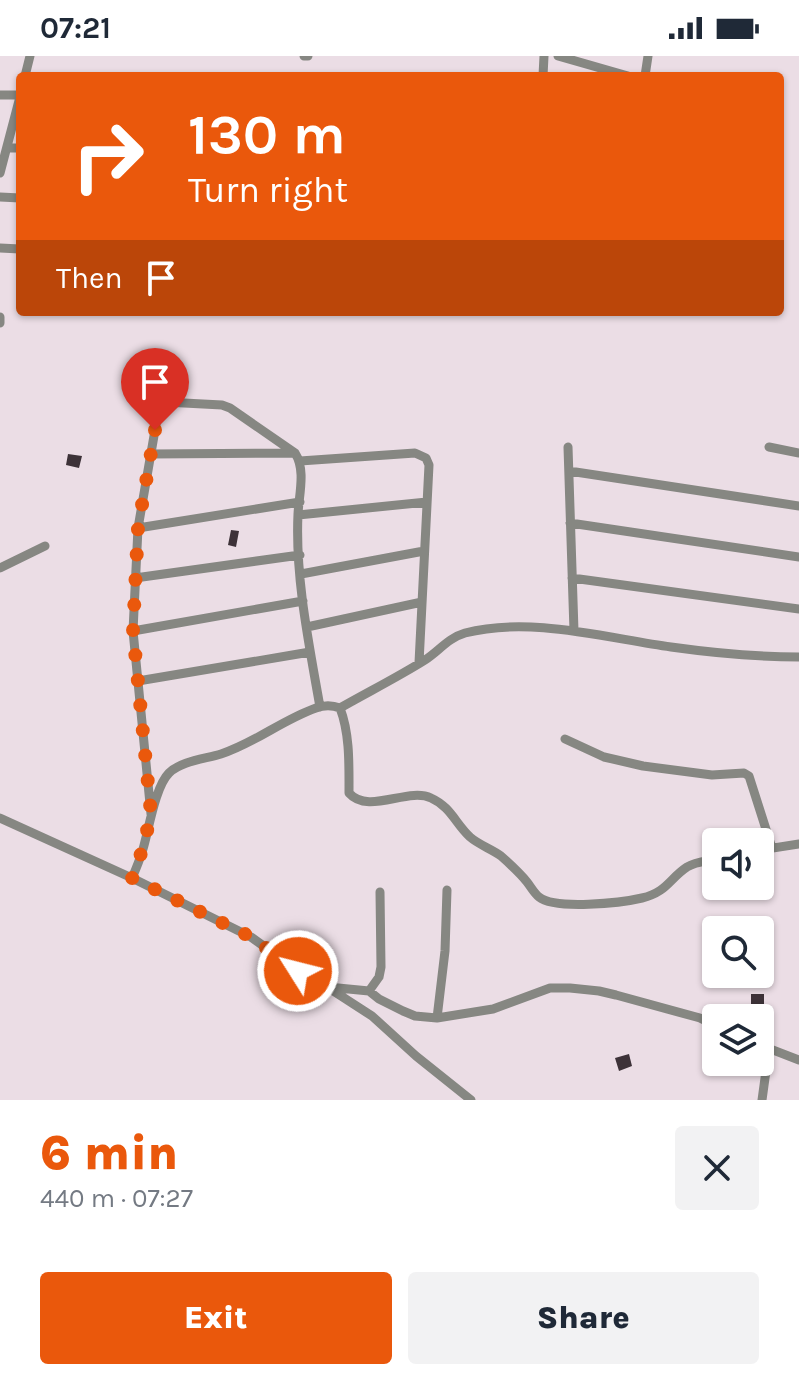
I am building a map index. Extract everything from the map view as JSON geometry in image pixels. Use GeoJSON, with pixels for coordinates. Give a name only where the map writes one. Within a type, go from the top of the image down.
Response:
{"type":"FeatureCollection","features":[{"type":"Feature","properties":{"kind":"street"},"geometry":{"type":"LineString","coordinates":[[558,56],[614,72]]}},
{"type":"Feature","properties":{"kind":"street"},"geometry":{"type":"LineString","coordinates":[[0,173],[16,113]]}},
{"type":"Feature","properties":{"kind":"street"},"geometry":{"type":"LineString","coordinates":[[8,148],[16,148]]}},
{"type":"Feature","properties":{"kind":"street"},"geometry":{"type":"LineString","coordinates":[[151,814],[133,631],[138,528],[159,407],[165,402],[222,405],[298,457]]}},
{"type":"Feature","properties":{"kind":"street"},"geometry":{"type":"LineString","coordinates":[[568,447],[574,631]]}},
{"type":"Feature","properties":{"kind":"street"},"geometry":{"type":"LineString","coordinates":[[769,447],[799,453]]}},
{"type":"Feature","properties":{"kind":"street"},"geometry":{"type":"LineString","coordinates":[[151,454],[298,457],[415,453],[426,458],[429,465],[419,663]]}},
{"type":"Feature","properties":{"kind":"street"},"geometry":{"type":"LineString","coordinates":[[298,457],[303,601],[320,707]]}},
{"type":"Feature","properties":{"kind":"street"},"geometry":{"type":"LineString","coordinates":[[569,471],[799,506]]}},
{"type":"Feature","properties":{"kind":"street"},"geometry":{"type":"LineString","coordinates":[[138,528],[300,502]]}},
{"type":"Feature","properties":{"kind":"street"},"geometry":{"type":"LineString","coordinates":[[298,515],[427,502]]}},
{"type":"Feature","properties":{"kind":"street"},"geometry":{"type":"LineString","coordinates":[[570,523],[799,557]]}},
{"type":"Feature","properties":{"kind":"street"},"geometry":{"type":"LineString","coordinates":[[0,568],[45,546]]}},
{"type":"Feature","properties":{"kind":"street"},"geometry":{"type":"LineString","coordinates":[[301,574],[424,551]]}},
{"type":"Feature","properties":{"kind":"street"},"geometry":{"type":"LineString","coordinates":[[135,578],[300,555]]}},
{"type":"Feature","properties":{"kind":"street"},"geometry":{"type":"LineString","coordinates":[[572,578],[799,609]]}},
{"type":"Feature","properties":{"kind":"street"},"geometry":{"type":"LineString","coordinates":[[133,631],[303,601]]}},
{"type":"Feature","properties":{"kind":"street"},"geometry":{"type":"LineString","coordinates":[[307,627],[422,602]]}},
{"type":"Feature","properties":{"kind":"street"},"geometry":{"type":"LineString","coordinates":[[340,708],[428,658],[447,641],[464,634],[516,627],[574,631],[749,656],[799,657]]}},
{"type":"Feature","properties":{"kind":"street"},"geometry":{"type":"LineString","coordinates":[[138,681],[310,652]]}},
{"type":"Feature","properties":{"kind":"street"},"geometry":{"type":"LineString","coordinates":[[132,878],[151,814],[169,773],[263,736],[287,719],[334,705],[340,708],[343,716],[349,793],[352,797],[371,801],[416,794],[430,797],[454,815],[471,838],[498,854],[518,872],[537,896],[544,900],[610,904],[646,897],[660,891],[687,867],[702,863]]}},
{"type":"Feature","properties":{"kind":"street"},"geometry":{"type":"LineString","coordinates":[[565,739],[604,757],[655,768],[712,775],[744,773],[749,776],[766,828]]}},
{"type":"Feature","properties":{"kind":"street"},"geometry":{"type":"LineString","coordinates":[[0,818],[251,937],[298,971],[372,1016],[471,1100]]}},
{"type":"Feature","properties":{"kind":"street"},"geometry":{"type":"LineString","coordinates":[[774,848],[799,844]]}},
{"type":"Feature","properties":{"kind":"street"},"geometry":{"type":"LineString","coordinates":[[437,1018],[445,951],[447,890]]}},
{"type":"Feature","properties":{"kind":"street"},"geometry":{"type":"LineString","coordinates":[[369,991],[379,977],[381,967],[380,892]]}},
{"type":"Feature","properties":{"kind":"street"},"geometry":{"type":"LineString","coordinates":[[328,987],[369,991],[415,1016],[437,1018],[493,1009],[550,988],[570,988],[599,991],[702,1019]]}},
{"type":"Feature","properties":{"kind":"street"},"geometry":{"type":"LineString","coordinates":[[774,1051],[799,1060]]}},
{"type":"Feature","properties":{"kind":"street"},"geometry":{"type":"LineString","coordinates":[[762,1100],[763,1076]]}},
{"type":"Feature","properties":{"kind":"building"},"geometry":{"type":"Polygon","coordinates":[[[68,454],[82,456],[79,468],[66,465],[68,454]]]}},
{"type":"Feature","properties":{"kind":"building"},"geometry":{"type":"Polygon","coordinates":[[[231,530],[239,531],[236,547],[228,545],[231,530]]]}},
{"type":"Feature","properties":{"kind":"building"},"geometry":{"type":"Polygon","coordinates":[[[751,994],[764,994],[764,1004],[751,1004],[751,994]]]}},
{"type":"Feature","properties":{"kind":"building"},"geometry":{"type":"Polygon","coordinates":[[[629,1054],[632,1066],[619,1071],[615,1058],[629,1054]]]}},
{"type":"Feature","properties":{"kind":"route"},"geometry":{"type":"LineString","coordinates":[[155,430],[138,528],[133,631],[151,814],[132,878],[251,937],[298,971]]}}]}
